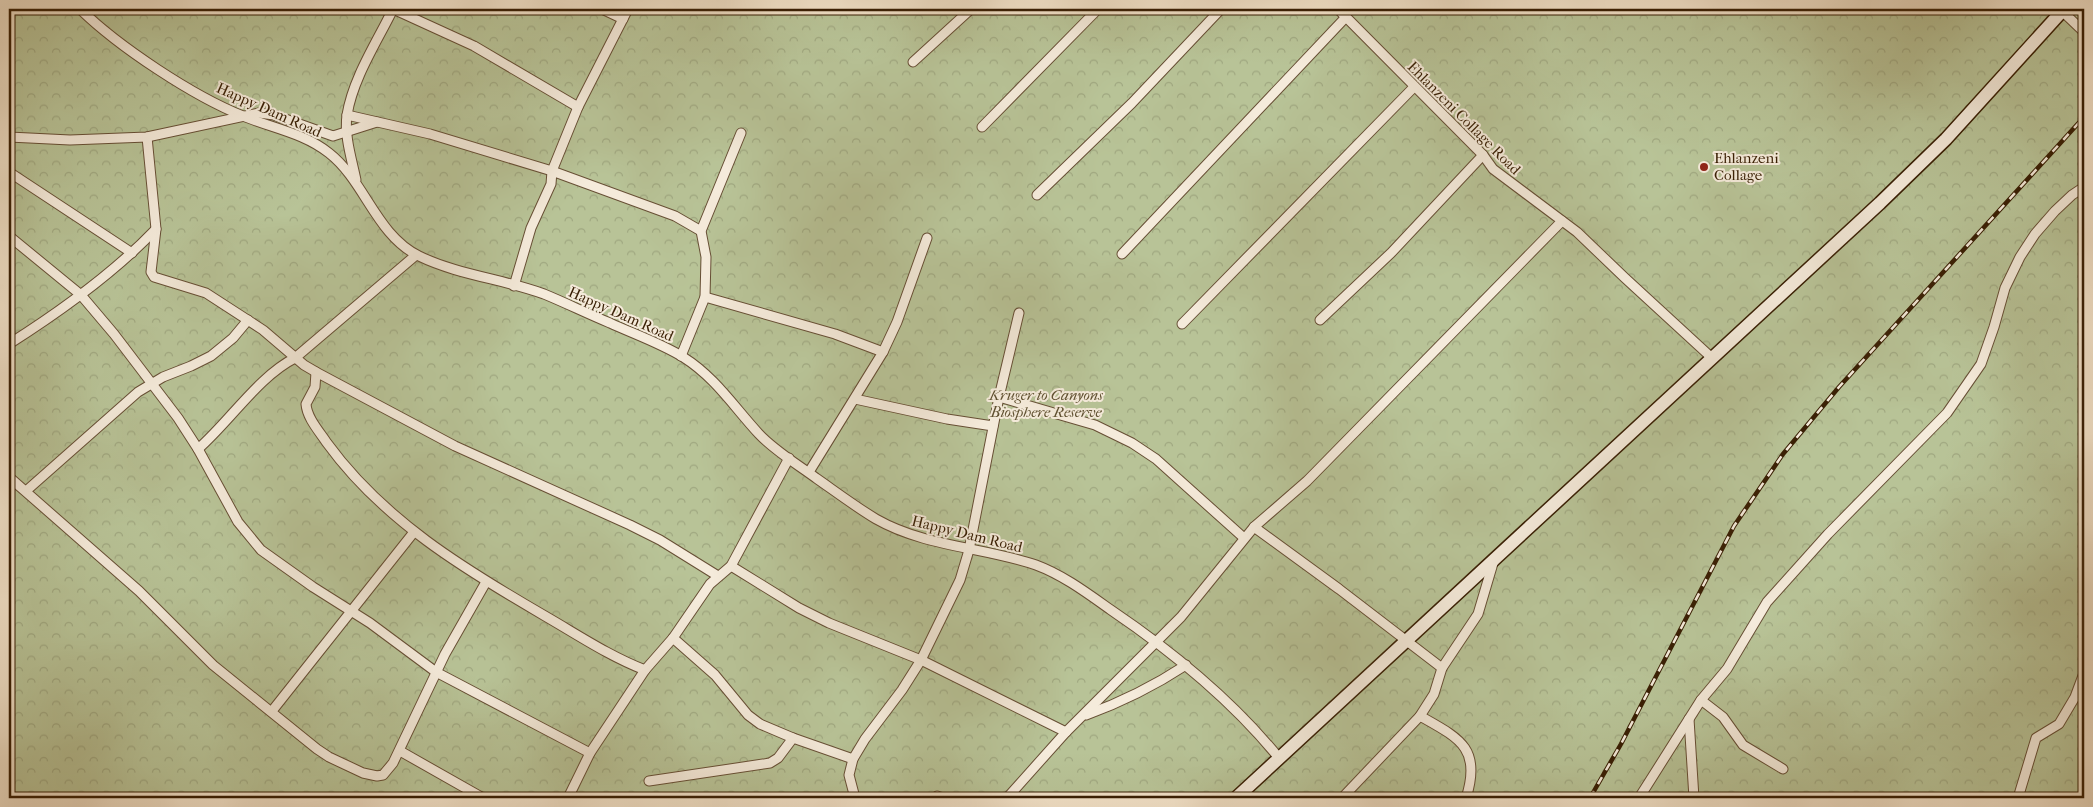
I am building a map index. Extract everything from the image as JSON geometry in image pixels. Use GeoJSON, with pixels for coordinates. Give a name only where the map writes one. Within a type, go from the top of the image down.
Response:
{"type":"FeatureCollection","features":[{"type":"Feature","properties":{"kind":"street","name":"Happy Dam Road"},"geometry":{"type":"LineString","coordinates":[[80,9],[114,37],[172,78],[243,116],[285,129],[313,142],[343,166],[378,218],[396,240],[416,255],[543,294],[681,356],[703,371],[728,396],[761,436],[876,519],[899,530],[969,550],[1033,564],[1057,574],[1156,641],[1186,665],[1248,722],[1279,758]]}},
{"type":"Feature","properties":{"kind":"street"},"geometry":{"type":"LineString","coordinates":[[356,183],[347,132],[347,115],[365,65],[393,9],[474,46],[578,107]]}},
{"type":"Feature","properties":{"kind":"street"},"geometry":{"type":"LineString","coordinates":[[602,9],[623,19]]}},
{"type":"Feature","properties":{"kind":"street"},"geometry":{"type":"LineString","coordinates":[[514,286],[531,228],[551,184],[552,171],[578,107],[628,9]]}},
{"type":"Feature","properties":{"kind":"street"},"geometry":{"type":"LineString","coordinates":[[913,62],[971,9]]}},
{"type":"Feature","properties":{"kind":"street"},"geometry":{"type":"LineString","coordinates":[[982,127],[1098,9]]}},
{"type":"Feature","properties":{"kind":"street"},"geometry":{"type":"LineString","coordinates":[[1037,195],[1132,103],[1221,9]]}},
{"type":"Feature","properties":{"kind":"street","name":"Ehlanzeni Collage Road"},"geometry":{"type":"LineString","coordinates":[[1338,9],[1484,155],[1493,169],[1510,184],[1577,232],[1712,358]]}},
{"type":"Feature","properties":{"kind":"street"},"geometry":{"type":"LineString","coordinates":[[1236,798],[1712,358],[1778,300],[1929,157],[2063,10],[2084,32]]}},
{"type":"Feature","properties":{"kind":"street"},"geometry":{"type":"LineString","coordinates":[[1122,254],[1346,17]]}},
{"type":"Feature","properties":{"kind":"street"},"geometry":{"type":"LineString","coordinates":[[1182,324],[1414,87]]}},
{"type":"Feature","properties":{"kind":"street"},"geometry":{"type":"LineString","coordinates":[[9,145],[13,138],[70,140],[147,137],[264,113],[328,135],[338,136],[377,122]]}},
{"type":"Feature","properties":{"kind":"street"},"geometry":{"type":"LineString","coordinates":[[347,115],[430,134],[552,171],[675,216],[702,231]]}},
{"type":"Feature","properties":{"kind":"street"},"geometry":{"type":"LineString","coordinates":[[681,356],[705,297],[706,257],[702,231],[741,133]]}},
{"type":"Feature","properties":{"kind":"street"},"geometry":{"type":"LineString","coordinates":[[147,137],[156,229],[151,272],[154,277],[206,293],[248,320],[285,347],[295,358],[316,372],[455,446],[660,540],[718,576]]}},
{"type":"Feature","properties":{"kind":"street"},"geometry":{"type":"LineString","coordinates":[[1320,320],[1391,253],[1484,155]]}},
{"type":"Feature","properties":{"kind":"street"},"geometry":{"type":"LineString","coordinates":[[9,172],[132,253]]}},
{"type":"Feature","properties":{"kind":"street"},"geometry":{"type":"LineString","coordinates":[[1640,798],[1701,700],[1727,669],[1767,602],[1791,574],[1947,413],[1981,364],[1989,344],[2004,288],[2020,257],[2035,234],[2055,212],[2072,194],[2084,187]]}},
{"type":"Feature","properties":{"kind":"street"},"geometry":{"type":"LineString","coordinates":[[1007,798],[1066,732],[1181,617],[1254,527],[1306,481],[1562,221]]}},
{"type":"Feature","properties":{"kind":"street"},"geometry":{"type":"LineString","coordinates":[[9,344],[82,295],[132,253],[156,229]]}},
{"type":"Feature","properties":{"kind":"street"},"geometry":{"type":"LineString","coordinates":[[9,236],[82,295],[152,383],[198,449],[238,522],[251,539],[276,562],[390,637],[436,672],[590,753]]}},
{"type":"Feature","properties":{"kind":"street"},"geometry":{"type":"LineString","coordinates":[[809,472],[823,446],[855,399],[883,352],[897,322],[927,238]]}},
{"type":"Feature","properties":{"kind":"street"},"geometry":{"type":"LineString","coordinates":[[198,449],[229,420],[276,369],[295,358],[416,255]]}},
{"type":"Feature","properties":{"kind":"street"},"geometry":{"type":"LineString","coordinates":[[705,297],[835,334],[883,352]]}},
{"type":"Feature","properties":{"kind":"street"},"geometry":{"type":"LineString","coordinates":[[855,798],[849,775],[853,759],[865,738],[902,690],[921,660],[947,611],[960,580],[969,550],[999,397],[1019,312]]}},
{"type":"Feature","properties":{"kind":"street"},"geometry":{"type":"LineString","coordinates":[[26,491],[138,392],[152,383],[211,356],[233,338],[248,320]]}},
{"type":"Feature","properties":{"kind":"street"},"geometry":{"type":"LineString","coordinates":[[316,372],[315,387],[306,404],[310,417],[354,479],[395,518],[486,582],[601,649],[645,670]]}},
{"type":"Feature","properties":{"kind":"street"},"geometry":{"type":"LineString","coordinates":[[999,397],[1095,425],[1132,443],[1156,459],[1244,538]]}},
{"type":"Feature","properties":{"kind":"street"},"geometry":{"type":"LineString","coordinates":[[855,399],[947,419],[993,426]]}},
{"type":"Feature","properties":{"kind":"street"},"geometry":{"type":"LineString","coordinates":[[568,798],[590,753],[645,670],[673,638],[718,576],[731,566],[789,458]]}},
{"type":"Feature","properties":{"kind":"street"},"geometry":{"type":"LineString","coordinates":[[9,477],[139,591],[213,665],[329,758],[372,776],[387,772],[400,751],[436,672],[486,582]]}},
{"type":"Feature","properties":{"kind":"street"},"geometry":{"type":"LineString","coordinates":[[1254,527],[1442,668]]}},
{"type":"Feature","properties":{"kind":"street"},"geometry":{"type":"LineString","coordinates":[[272,711],[414,532]]}},
{"type":"Feature","properties":{"kind":"street"},"geometry":{"type":"LineString","coordinates":[[1342,798],[1420,716],[1438,687],[1442,668],[1478,614],[1494,560]]}},
{"type":"Feature","properties":{"kind":"street"},"geometry":{"type":"LineString","coordinates":[[731,566],[799,608],[829,623],[921,660],[1066,732]]}},
{"type":"Feature","properties":{"kind":"street"},"geometry":{"type":"LineString","coordinates":[[673,638],[715,675],[748,714],[774,731],[853,759]]}},
{"type":"Feature","properties":{"kind":"street"},"geometry":{"type":"LineString","coordinates":[[1082,717],[1127,700],[1186,665]]}},
{"type":"Feature","properties":{"kind":"street"},"geometry":{"type":"LineString","coordinates":[[2018,798],[2036,738],[2059,724],[2077,692],[2084,672]]}},
{"type":"Feature","properties":{"kind":"street"},"geometry":{"type":"LineString","coordinates":[[1701,700],[1723,716],[1743,745],[1783,769]]}},
{"type":"Feature","properties":{"kind":"street"},"geometry":{"type":"LineString","coordinates":[[1420,716],[1463,743],[1469,753],[1470,765],[1466,798]]}},
{"type":"Feature","properties":{"kind":"street"},"geometry":{"type":"LineString","coordinates":[[1689,718],[1694,798]]}},
{"type":"Feature","properties":{"kind":"street"},"geometry":{"type":"LineString","coordinates":[[649,781],[770,763],[778,758],[793,738]]}},
{"type":"Feature","properties":{"kind":"street"},"geometry":{"type":"LineString","coordinates":[[400,751],[483,798]]}},
{"type":"Feature","properties":{"kind":"green space","name":"Kruger to Canyons Biosphere Reserve"},"geometry":{"type":"Polygon","coordinates":[[[9,9],[2084,9],[2084,798],[9,798],[9,9]]]}},
{"type":"Feature","properties":{"kind":"railway"},"geometry":{"type":"LineString","coordinates":[[1590,798],[1621,744],[1734,526],[1783,454],[1839,387],[2084,117]]}},
{"type":"Feature","properties":{"kind":"place","name":"Ehlanzeni Collage"},"geometry":{"type":"Point","coordinates":[1704,167]}}]}
